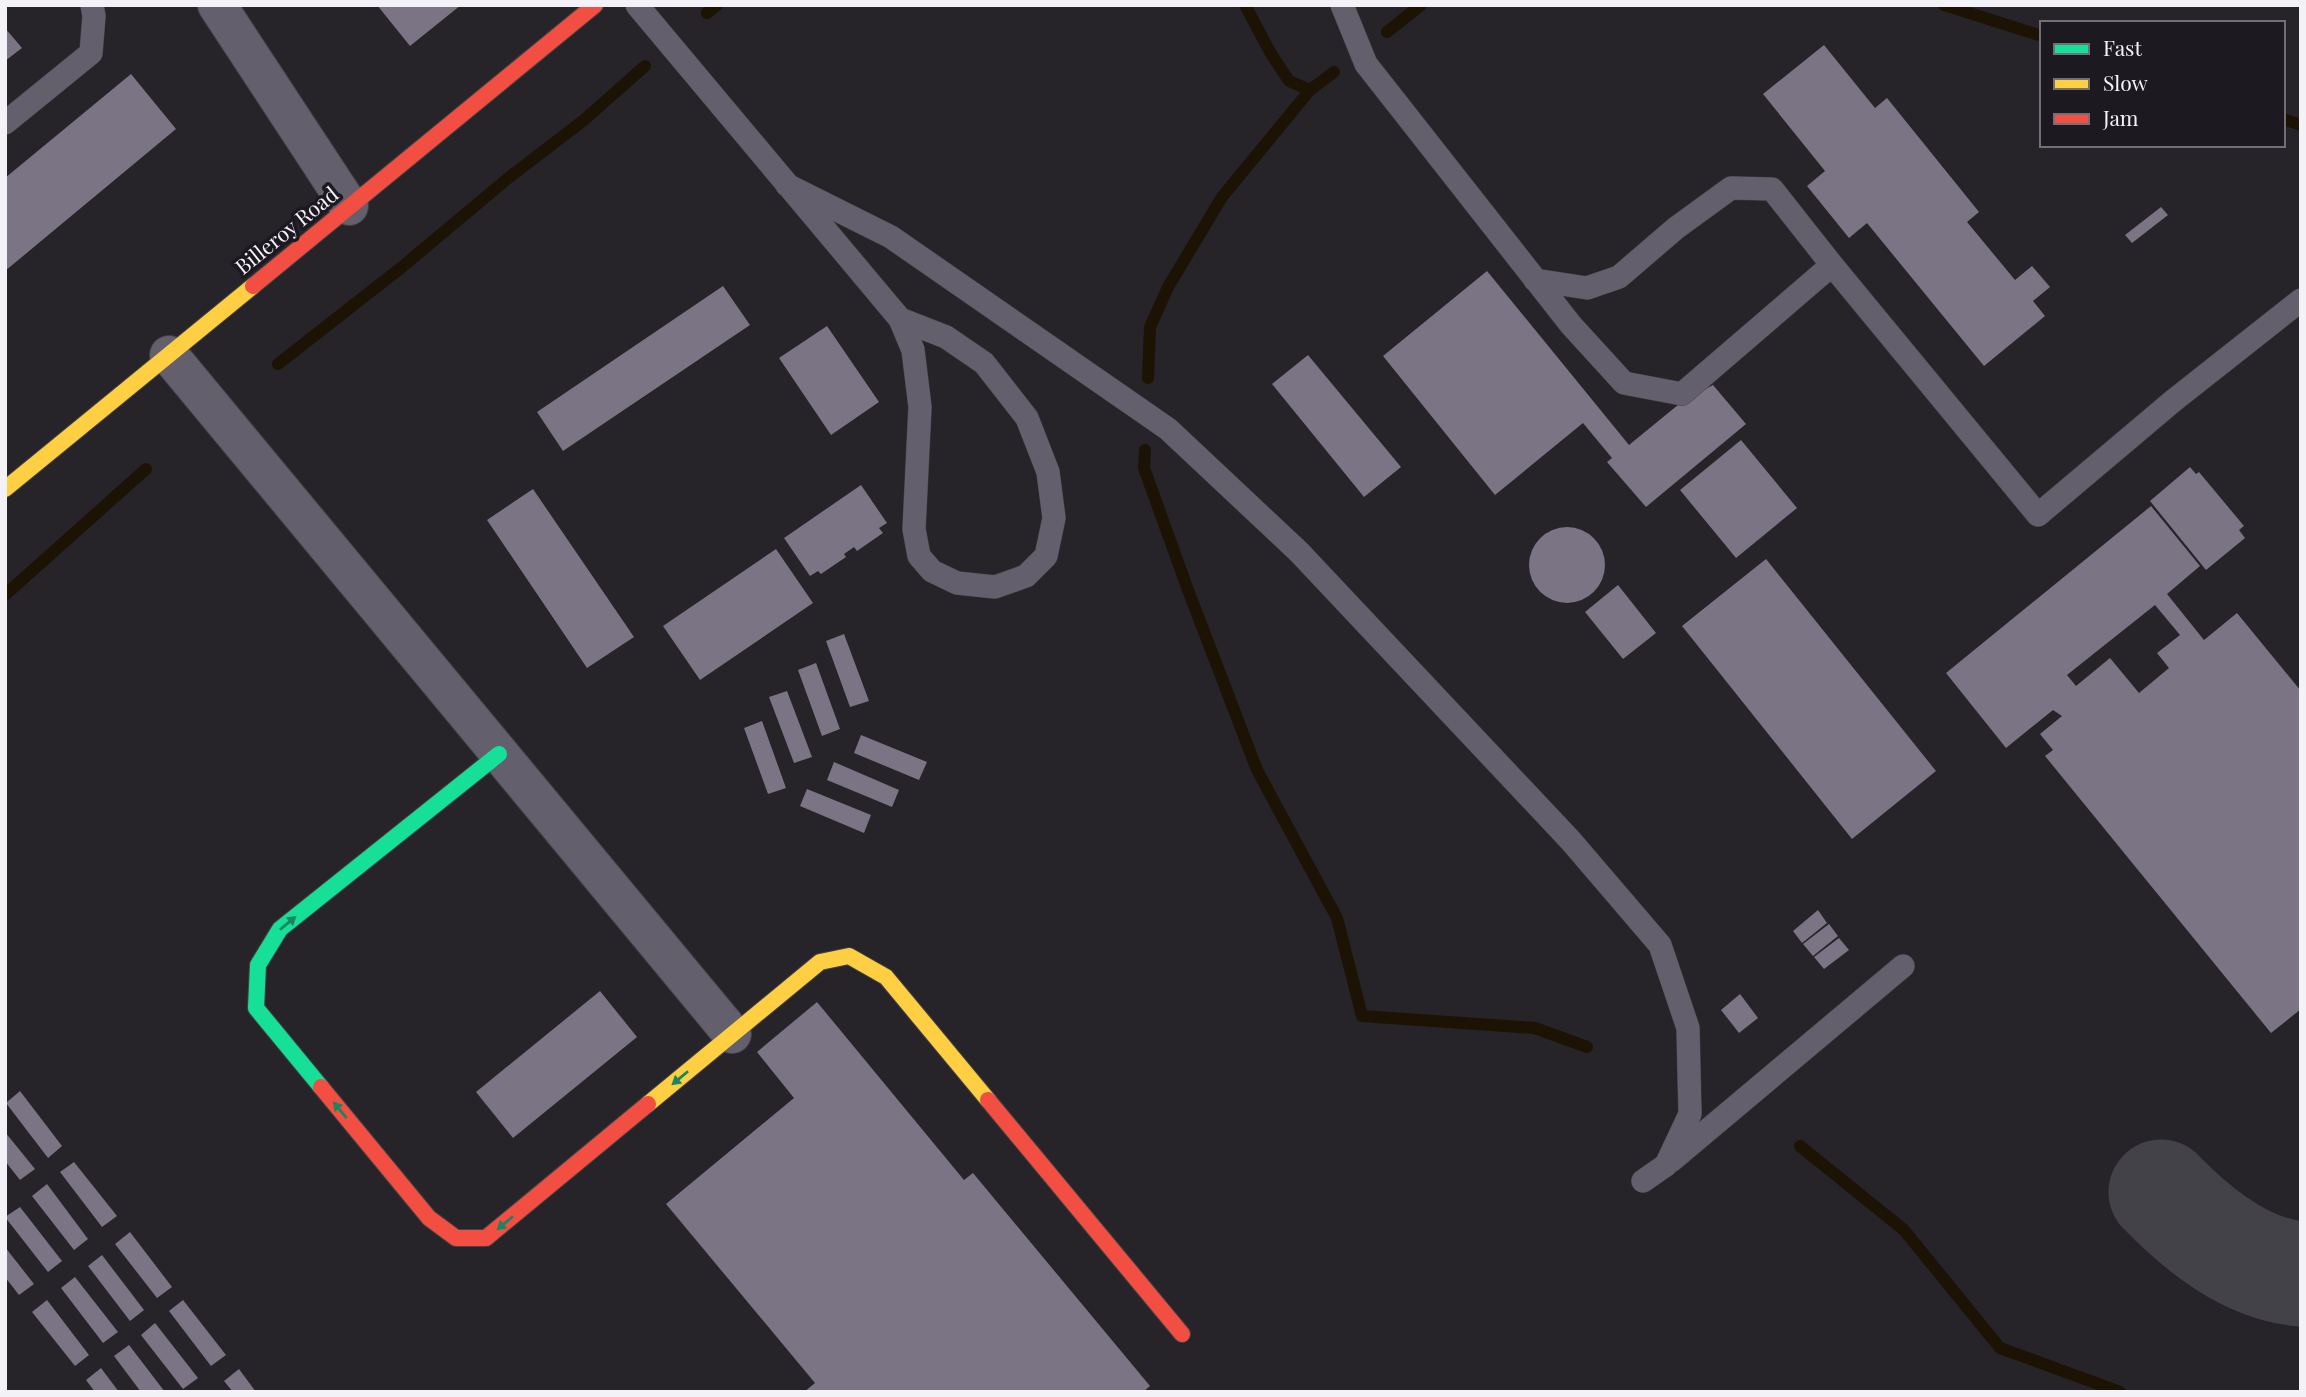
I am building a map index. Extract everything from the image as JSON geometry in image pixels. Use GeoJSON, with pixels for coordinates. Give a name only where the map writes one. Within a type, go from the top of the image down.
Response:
{"type":"FeatureCollection","features":[{"type":"Feature","properties":{"kind":"street"},"geometry":{"type":"LineString","coordinates":[[217,5],[349,206]]}},
{"type":"Feature","properties":{"kind":"street","name":"Billeroy Road"},"geometry":{"type":"LineString","coordinates":[[5,489],[595,5]]}},
{"type":"Feature","properties":{"kind":"street"},"geometry":{"type":"LineString","coordinates":[[169,355],[732,1034]]}},
{"type":"Feature","properties":{"kind":"street"},"geometry":{"type":"LineString","coordinates":[[499,754],[280,929],[258,965],[256,1008],[429,1218],[456,1238],[486,1238],[820,962],[849,956],[886,977],[1182,1335]]}},
{"type":"Feature","properties":{"kind":"lane"},"geometry":{"type":"LineString","coordinates":[[5,123],[91,53],[94,16],[92,5]]}},
{"type":"Feature","properties":{"kind":"lane"},"geometry":{"type":"LineString","coordinates":[[637,5],[900,320],[914,350],[920,407],[914,529],[919,556],[932,571],[957,583],[995,587],[1026,576],[1045,556],[1054,518],[1048,472],[1027,418],[984,363],[946,337],[900,320]]}},
{"type":"Feature","properties":{"kind":"lane"},"geometry":{"type":"LineString","coordinates":[[1342,5],[1366,64],[1571,325],[1624,383],[1682,394],[1832,265]]}},
{"type":"Feature","properties":{"kind":"lane"},"geometry":{"type":"LineString","coordinates":[[787,185],[891,237],[1168,429],[1299,551],[1571,841],[1660,945],[1688,1028],[1690,1114],[1666,1165]]}},
{"type":"Feature","properties":{"kind":"lane"},"geometry":{"type":"LineString","coordinates":[[1535,280],[1587,288],[1619,277],[1676,228],[1731,188],[1772,189],[2038,514],[2173,401],[2301,300]]}},
{"type":"Feature","properties":{"kind":"lane"},"geometry":{"type":"LineString","coordinates":[[1643,1181],[1666,1165],[1903,966]]}},
{"type":"Feature","properties":{"kind":"building"},"geometry":{"type":"Polygon","coordinates":[[[377,5],[461,5],[410,46],[377,5]]]}},
{"type":"Feature","properties":{"kind":"building"},"geometry":{"type":"Polygon","coordinates":[[[5,28],[22,48],[5,61],[5,28]]]}},
{"type":"Feature","properties":{"kind":"building"},"geometry":{"type":"Polygon","coordinates":[[[1824,45],[1875,108],[1887,98],[1979,212],[1967,222],[2015,280],[2032,266],[2050,287],[2033,301],[2045,316],[1984,366],[1867,223],[1849,238],[1807,186],[1825,171],[1763,94],[1824,45]]]}},
{"type":"Feature","properties":{"kind":"building"},"geometry":{"type":"Polygon","coordinates":[[[131,74],[176,129],[5,271],[5,178],[131,74]]]}},
{"type":"Feature","properties":{"kind":"building"},"geometry":{"type":"Polygon","coordinates":[[[2161,207],[2168,215],[2132,243],[2125,235],[2161,207]]]}},
{"type":"Feature","properties":{"kind":"building"},"geometry":{"type":"Polygon","coordinates":[[[1487,271],[1629,445],[1684,400],[1713,385],[1746,424],[1646,507],[1607,462],[1612,458],[1583,423],[1495,495],[1383,356],[1487,271]]]}},
{"type":"Feature","properties":{"kind":"building"},"geometry":{"type":"Polygon","coordinates":[[[723,286],[750,325],[563,451],[537,412],[723,286]]]}},
{"type":"Feature","properties":{"kind":"building"},"geometry":{"type":"Polygon","coordinates":[[[827,326],[879,402],[831,435],[779,358],[827,326]]]}},
{"type":"Feature","properties":{"kind":"building"},"geometry":{"type":"Polygon","coordinates":[[[1308,355],[1401,467],[1364,497],[1272,384],[1308,355]]]}},
{"type":"Feature","properties":{"kind":"building"},"geometry":{"type":"Polygon","coordinates":[[[1741,440],[1797,508],[1736,558],[1680,490],[1741,440]]]}},
{"type":"Feature","properties":{"kind":"building"},"geometry":{"type":"Polygon","coordinates":[[[2190,467],[2196,474],[2199,472],[2244,526],[2239,530],[2245,538],[2206,570],[2150,501],[2190,467]]]}},
{"type":"Feature","properties":{"kind":"building"},"geometry":{"type":"Polygon","coordinates":[[[861,485],[887,523],[879,528],[883,533],[857,551],[854,547],[844,554],[846,557],[821,574],[818,571],[810,576],[784,538],[861,485]]]}},
{"type":"Feature","properties":{"kind":"building"},"geometry":{"type":"Polygon","coordinates":[[[533,489],[634,637],[587,668],[487,520],[533,489]]]}},
{"type":"Feature","properties":{"kind":"building"},"geometry":{"type":"Polygon","coordinates":[[[2151,506],[2200,566],[2167,594],[2204,640],[2237,613],[2301,691],[2301,1009],[2271,1033],[2045,756],[2053,750],[2040,734],[2062,716],[2053,710],[2006,748],[1946,673],[2151,506]],[[2155,605],[2067,675],[2076,686],[2110,658],[2139,693],[2169,668],[2157,653],[2180,635],[2155,605]]]}},
{"type":"Feature","properties":{"kind":"building"},"geometry":{"type":"Polygon","coordinates":[[[1567,527],[1582,530],[1594,538],[1602,550],[1605,565],[1602,580],[1594,592],[1582,600],[1567,603],[1552,600],[1540,592],[1532,580],[1529,565],[1532,550],[1540,538],[1552,530],[1567,527]]]}},
{"type":"Feature","properties":{"kind":"building"},"geometry":{"type":"Polygon","coordinates":[[[776,549],[813,603],[700,680],[663,626],[776,549]]]}},
{"type":"Feature","properties":{"kind":"building"},"geometry":{"type":"Polygon","coordinates":[[[1766,559],[1936,771],[1852,839],[1682,626],[1766,559]]]}},
{"type":"Feature","properties":{"kind":"building"},"geometry":{"type":"Polygon","coordinates":[[[1618,585],[1656,633],[1623,659],[1585,612],[1618,585]]]}},
{"type":"Feature","properties":{"kind":"building"},"geometry":{"type":"Polygon","coordinates":[[[844,634],[869,701],[850,707],[826,641],[844,634]]]}},
{"type":"Feature","properties":{"kind":"building"},"geometry":{"type":"Polygon","coordinates":[[[816,663],[840,729],[822,736],[798,670],[816,663]]]}},
{"type":"Feature","properties":{"kind":"building"},"geometry":{"type":"Polygon","coordinates":[[[787,691],[812,757],[794,763],[769,697],[787,691]]]}},
{"type":"Feature","properties":{"kind":"building"},"geometry":{"type":"Polygon","coordinates":[[[762,721],[786,788],[768,794],[744,728],[762,721]]]}},
{"type":"Feature","properties":{"kind":"building"},"geometry":{"type":"Polygon","coordinates":[[[861,735],[927,762],[919,780],[854,753],[861,735]]]}},
{"type":"Feature","properties":{"kind":"building"},"geometry":{"type":"Polygon","coordinates":[[[834,762],[899,790],[892,807],[827,780],[834,762]]]}},
{"type":"Feature","properties":{"kind":"building"},"geometry":{"type":"Polygon","coordinates":[[[807,789],[871,815],[864,833],[800,806],[807,789]]]}},
{"type":"Feature","properties":{"kind":"building"},"geometry":{"type":"Polygon","coordinates":[[[1818,910],[1827,923],[1802,943],[1793,931],[1818,910]]]}},
{"type":"Feature","properties":{"kind":"building"},"geometry":{"type":"Polygon","coordinates":[[[1829,924],[1838,936],[1813,956],[1803,944],[1829,924]]]}},
{"type":"Feature","properties":{"kind":"building"},"geometry":{"type":"Polygon","coordinates":[[[1839,938],[1849,950],[1824,969],[1814,957],[1839,938]]]}},
{"type":"Feature","properties":{"kind":"building"},"geometry":{"type":"Polygon","coordinates":[[[600,991],[637,1037],[513,1138],[476,1092],[600,991]]]}},
{"type":"Feature","properties":{"kind":"building"},"geometry":{"type":"Polygon","coordinates":[[[1740,994],[1758,1018],[1739,1033],[1721,1010],[1740,994]]]}},
{"type":"Feature","properties":{"kind":"building"},"geometry":{"type":"Polygon","coordinates":[[[817,1002],[964,1180],[973,1173],[1150,1386],[1143,1392],[804,1392],[815,1383],[666,1204],[794,1098],[757,1052],[817,1002]]]}},
{"type":"Feature","properties":{"kind":"building"},"geometry":{"type":"Polygon","coordinates":[[[20,1091],[62,1146],[48,1158],[6,1103],[20,1091]]]}},
{"type":"Feature","properties":{"kind":"building"},"geometry":{"type":"Polygon","coordinates":[[[5,1132],[35,1169],[20,1180],[5,1161],[5,1132]]]}},
{"type":"Feature","properties":{"kind":"building"},"geometry":{"type":"Polygon","coordinates":[[[74,1162],[117,1216],[102,1227],[60,1172],[74,1162]]]}},
{"type":"Feature","properties":{"kind":"building"},"geometry":{"type":"Polygon","coordinates":[[[47,1184],[88,1239],[74,1250],[32,1196],[47,1184]]]}},
{"type":"Feature","properties":{"kind":"building"},"geometry":{"type":"Polygon","coordinates":[[[20,1207],[62,1261],[48,1272],[5,1217],[20,1207]]]}},
{"type":"Feature","properties":{"kind":"building"},"geometry":{"type":"Polygon","coordinates":[[[130,1232],[172,1287],[157,1298],[115,1244],[130,1232]]]}},
{"type":"Feature","properties":{"kind":"building"},"geometry":{"type":"Polygon","coordinates":[[[5,1247],[34,1284],[19,1295],[5,1277],[5,1247]]]}},
{"type":"Feature","properties":{"kind":"building"},"geometry":{"type":"Polygon","coordinates":[[[102,1255],[144,1310],[130,1321],[88,1266],[102,1255]]]}},
{"type":"Feature","properties":{"kind":"building"},"geometry":{"type":"Polygon","coordinates":[[[75,1277],[118,1332],[103,1343],[61,1288],[75,1277]]]}},
{"type":"Feature","properties":{"kind":"building"},"geometry":{"type":"Polygon","coordinates":[[[47,1300],[89,1355],[75,1366],[32,1312],[47,1300]]]}},
{"type":"Feature","properties":{"kind":"building"},"geometry":{"type":"Polygon","coordinates":[[[183,1300],[226,1355],[211,1366],[169,1311],[183,1300]]]}},
{"type":"Feature","properties":{"kind":"building"},"geometry":{"type":"Polygon","coordinates":[[[155,1323],[198,1378],[183,1389],[141,1335],[155,1323]]]}},
{"type":"Feature","properties":{"kind":"building"},"geometry":{"type":"Polygon","coordinates":[[[129,1345],[165,1392],[141,1392],[114,1356],[129,1345]]]}},
{"type":"Feature","properties":{"kind":"building"},"geometry":{"type":"Polygon","coordinates":[[[101,1368],[119,1392],[95,1392],[86,1380],[101,1368]]]}},
{"type":"Feature","properties":{"kind":"building"},"geometry":{"type":"Polygon","coordinates":[[[239,1369],[256,1392],[233,1392],[224,1381],[239,1369]]]}},
{"type":"Feature","properties":{"kind":"waterway"},"geometry":{"type":"LineString","coordinates":[[707,13],[717,5]]}},
{"type":"Feature","properties":{"kind":"waterway"},"geometry":{"type":"LineString","coordinates":[[1245,5],[1289,81],[1310,90]]}},
{"type":"Feature","properties":{"kind":"waterway"},"geometry":{"type":"LineString","coordinates":[[1387,32],[1421,5]]}},
{"type":"Feature","properties":{"kind":"waterway"},"geometry":{"type":"LineString","coordinates":[[1944,5],[2040,35]]}},
{"type":"Feature","properties":{"kind":"waterway"},"geometry":{"type":"LineString","coordinates":[[278,364],[584,120],[645,66]]}},
{"type":"Feature","properties":{"kind":"waterway"},"geometry":{"type":"LineString","coordinates":[[1148,378],[1150,327],[1168,287],[1222,197],[1310,90],[1334,72]]}},
{"type":"Feature","properties":{"kind":"waterway"},"geometry":{"type":"LineString","coordinates":[[2285,120],[2301,125]]}},
{"type":"Feature","properties":{"kind":"waterway"},"geometry":{"type":"LineString","coordinates":[[1145,450],[1144,468],[1257,770],[1337,918],[1362,1016],[1535,1028],[1587,1047]]}},
{"type":"Feature","properties":{"kind":"waterway"},"geometry":{"type":"LineString","coordinates":[[5,595],[146,469]]}},
{"type":"Feature","properties":{"kind":"waterway"},"geometry":{"type":"LineString","coordinates":[[1800,1146],[1904,1230],[2000,1348],[2120,1392]]}},
{"type":"Feature","properties":{"kind":"taxiway"},"geometry":{"type":"LineString","coordinates":[[2161,1192],[2207,1233],[2242,1256],[2281,1271],[2301,1274]]}},
{"type":"Feature","properties":{"kind":"traffic: fast"},"geometry":{"type":"LineString","coordinates":[[321,1087],[256,1008],[258,965],[280,929],[499,754]]}},
{"type":"Feature","properties":{"kind":"traffic: slow"},"geometry":{"type":"LineString","coordinates":[[5,489],[253,286]]}},
{"type":"Feature","properties":{"kind":"traffic: slow"},"geometry":{"type":"LineString","coordinates":[[648,1104],[820,962],[849,956],[886,977],[988,1100]]}},
{"type":"Feature","properties":{"kind":"traffic: jam"},"geometry":{"type":"LineString","coordinates":[[253,286],[595,5]]}},
{"type":"Feature","properties":{"kind":"traffic: jam"},"geometry":{"type":"LineString","coordinates":[[321,1087],[429,1218],[456,1238],[486,1238],[648,1104]]}},
{"type":"Feature","properties":{"kind":"traffic: jam"},"geometry":{"type":"LineString","coordinates":[[988,1100],[1182,1334]]}}]}
